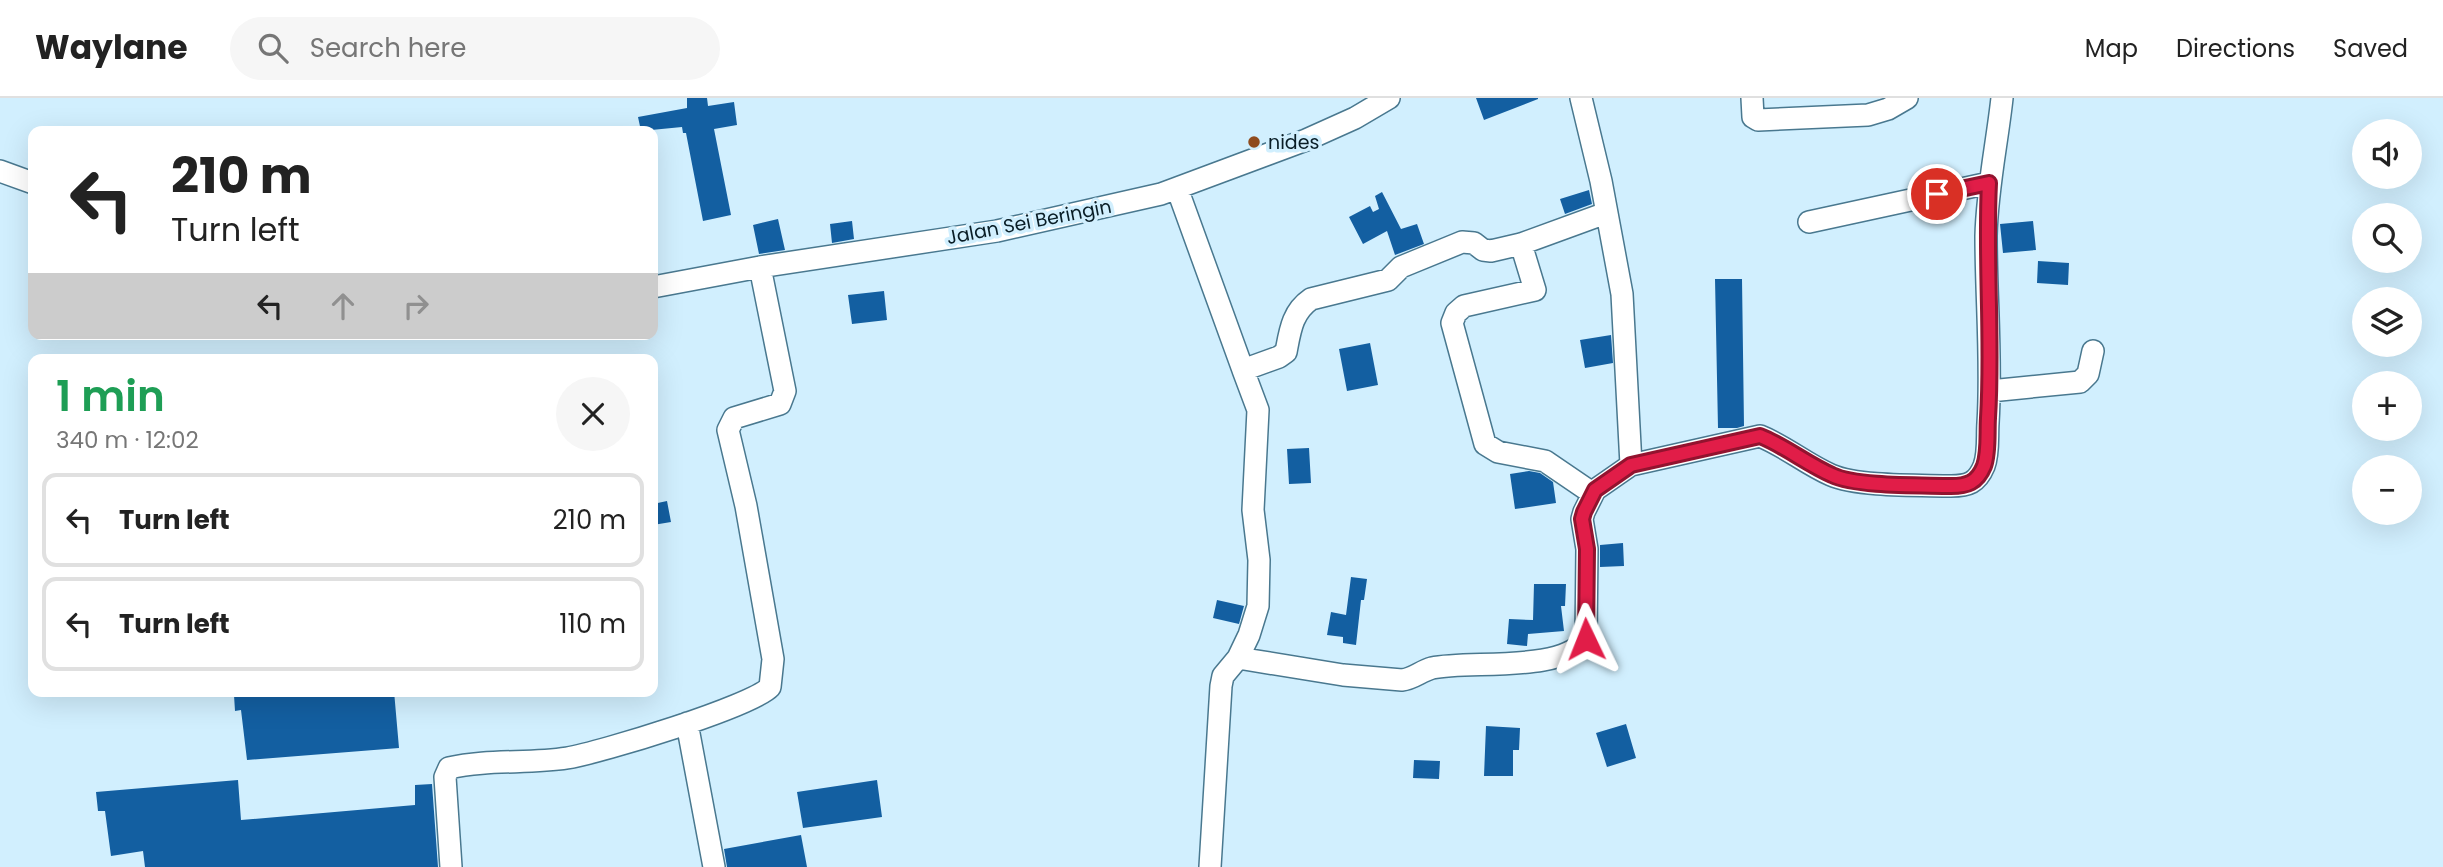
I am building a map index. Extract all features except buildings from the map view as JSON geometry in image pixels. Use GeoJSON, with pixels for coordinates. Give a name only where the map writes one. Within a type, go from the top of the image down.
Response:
{"type":"FeatureCollection","features":[{"type":"Feature","properties":{"kind":"street","name":"Jalan Sei Beringin"},"geometry":{"type":"LineString","coordinates":[[658,286],[760,267],[997,231],[1077,214],[1177,188],[1306,140],[1356,118],[1389,98]]}},
{"type":"Feature","properties":{"kind":"street"},"geometry":{"type":"LineString","coordinates":[[1581,98],[1622,294],[1631,465]]}},
{"type":"Feature","properties":{"kind":"street"},"geometry":{"type":"LineString","coordinates":[[1752,98],[1753,117],[1758,120],[1868,115],[1888,109],[1906,98]]}},
{"type":"Feature","properties":{"kind":"street"},"geometry":{"type":"LineString","coordinates":[[1238,658],[1343,675],[1409,680],[1434,668],[1536,661],[1576,650],[1586,639],[1587,549],[1582,519],[1592,493],[1631,465],[1760,436],[1776,442],[1831,475],[1850,481],[1967,486],[1976,479],[1984,466],[1990,391],[1986,236],[1989,183],[1995,158],[2002,98]]}},
{"type":"Feature","properties":{"kind":"street"},"geometry":{"type":"LineString","coordinates":[[0,171],[28,181]]}},
{"type":"Feature","properties":{"kind":"street"},"geometry":{"type":"LineString","coordinates":[[1809,222],[1989,183]]}},
{"type":"Feature","properties":{"kind":"street"},"geometry":{"type":"LineString","coordinates":[[1177,188],[1258,410],[1254,510],[1259,560],[1258,606],[1238,658],[1223,676],[1210,867]]}},
{"type":"Feature","properties":{"kind":"street"},"geometry":{"type":"LineString","coordinates":[[1243,370],[1286,352],[1289,330],[1302,305],[1311,299],[1388,280],[1401,267],[1462,242],[1474,243],[1483,250],[1491,251],[1521,244],[1606,213]]}},
{"type":"Feature","properties":{"kind":"street"},"geometry":{"type":"LineString","coordinates":[[1521,244],[1535,290],[1464,306],[1456,313],[1451,323],[1485,444],[1498,452],[1545,461],[1592,493]]}},
{"type":"Feature","properties":{"kind":"street"},"geometry":{"type":"LineString","coordinates":[[450,867],[445,777],[449,768],[569,758],[687,723],[754,699],[766,692],[773,680],[774,659],[729,430],[734,418],[780,404],[785,391],[760,267]]}},
{"type":"Feature","properties":{"kind":"street"},"geometry":{"type":"LineString","coordinates":[[1990,391],[2080,382],[2088,374],[2093,351]]}},
{"type":"Feature","properties":{"kind":"street"},"geometry":{"type":"LineString","coordinates":[[687,723],[714,867]]}},
{"type":"Feature","properties":{"kind":"place","name":"nides"},"geometry":{"type":"Point","coordinates":[1254,142]}},
{"type":"Feature","properties":{"kind":"route"},"geometry":{"type":"LineString","coordinates":[[1586,639],[1587,549],[1582,519],[1592,493],[1627,466],[1760,436],[1776,442],[1831,475],[1850,481],[1967,486],[1976,479],[1984,466],[1990,391],[1986,236],[1989,183],[1937,194]]}}]}
